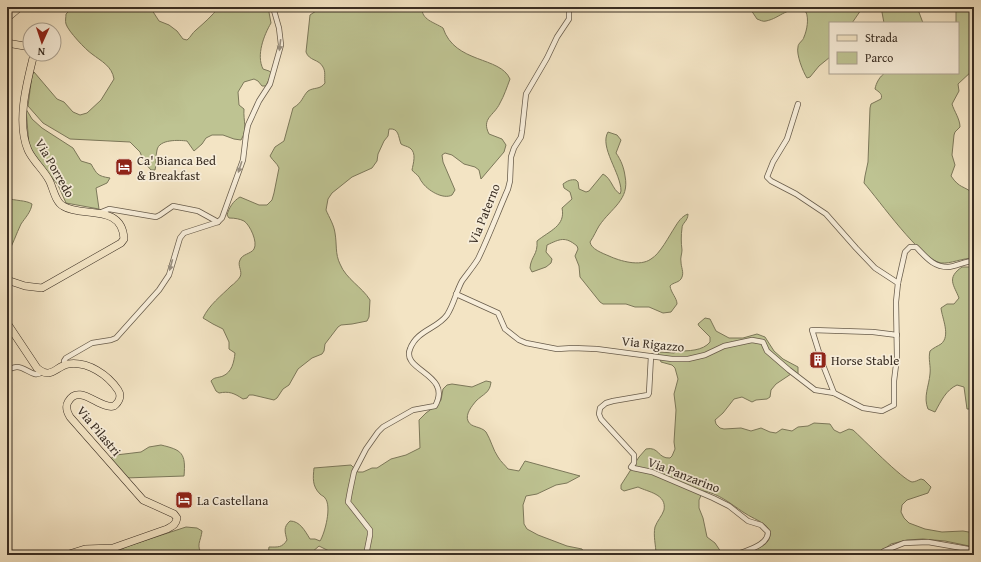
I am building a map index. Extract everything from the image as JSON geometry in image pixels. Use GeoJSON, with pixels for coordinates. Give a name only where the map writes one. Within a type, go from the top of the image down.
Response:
{"type":"FeatureCollection","features":[{"type":"Feature","properties":{"kind":"main road"},"geometry":{"type":"LineString","coordinates":[[7,18],[20,7]]}},
{"type":"Feature","properties":{"kind":"main road"},"geometry":{"type":"LineString","coordinates":[[7,44],[22,46]]}},
{"type":"Feature","properties":{"kind":"main road","name":"Via Porredo"},"geometry":{"type":"LineString","coordinates":[[7,280],[24,286],[42,288],[121,244],[124,236],[116,220],[112,217],[99,213],[68,208],[61,205],[46,176],[28,149],[23,125],[23,98],[32,62]]}},
{"type":"Feature","properties":{"kind":"main road"},"geometry":{"type":"LineString","coordinates":[[7,323],[42,372],[48,374],[65,365]]}},
{"type":"Feature","properties":{"kind":"main road","name":"Via Pilastri"},"geometry":{"type":"LineString","coordinates":[[65,365],[75,364],[96,369],[118,390],[120,393],[119,401],[114,406],[106,407],[88,397],[79,395],[69,400],[66,408],[67,412],[143,500],[174,514],[177,518],[175,523],[167,529],[113,548],[85,549],[66,555]]}},
{"type":"Feature","properties":{"kind":"street"},"geometry":{"type":"LineString","coordinates":[[65,365],[64,362],[66,358],[92,343],[116,338],[159,290],[169,275],[180,238],[184,233],[218,222],[222,218],[243,160],[248,125],[259,101],[270,84],[281,45],[281,37],[273,7]]}},
{"type":"Feature","properties":{"kind":"street","name":"Via Paterno"},"geometry":{"type":"LineString","coordinates":[[366,555],[370,530],[348,502],[354,472],[366,449],[383,427],[413,410],[435,406],[437,402],[438,393],[435,382],[415,367],[409,356],[409,352],[421,334],[443,320],[462,282],[477,260],[508,189],[511,156],[521,137],[528,89],[547,58],[557,37],[569,20],[569,7]]}},
{"type":"Feature","properties":{"kind":"street"},"geometry":{"type":"LineString","coordinates":[[798,104],[787,139],[773,162],[767,176],[771,181],[796,194],[826,214],[875,268],[898,283]]}},
{"type":"Feature","properties":{"kind":"street"},"geometry":{"type":"LineString","coordinates":[[99,213],[110,209],[156,216],[173,206],[198,211],[218,222]]}},
{"type":"Feature","properties":{"kind":"street","name":"Via Rigazzo"},"geometry":{"type":"LineString","coordinates":[[456,294],[498,313],[505,329],[526,343],[557,349],[597,349],[672,359],[688,359],[705,355],[724,346],[752,340],[763,342],[768,351],[788,370],[813,389],[834,393],[863,408],[882,411],[894,405],[897,335],[896,302],[898,283],[905,252],[910,247],[916,247],[930,263],[948,267],[967,261],[974,261]]}},
{"type":"Feature","properties":{"kind":"street"},"geometry":{"type":"LineString","coordinates":[[834,393],[812,330],[873,332],[897,335]]}},
{"type":"Feature","properties":{"kind":"street","name":"Via Panzarino"},"geometry":{"type":"LineString","coordinates":[[651,356],[648,395],[606,403],[600,408],[599,414],[601,419],[634,455],[633,468],[652,472],[713,498],[729,506],[748,520],[761,525],[768,532],[768,538],[762,543],[736,555]]}},
{"type":"Feature","properties":{"kind":"street"},"geometry":{"type":"LineString","coordinates":[[7,370],[17,367],[35,375],[39,375],[42,372]]}},
{"type":"Feature","properties":{"kind":"street"},"geometry":{"type":"LineString","coordinates":[[879,555],[884,551],[904,543],[928,542],[968,549],[974,554]]}},
{"type":"Feature","properties":{"kind":"green space"},"geometry":{"type":"Polygon","coordinates":[[[73,7],[150,7],[159,21],[169,25],[177,31],[183,39],[187,40],[219,7],[268,7],[271,23],[262,45],[260,58],[263,69],[272,73],[266,86],[262,86],[254,79],[244,82],[238,92],[239,105],[244,109],[245,129],[241,140],[223,135],[212,135],[206,138],[194,151],[187,141],[165,142],[159,146],[156,153],[155,170],[151,170],[144,162],[140,152],[130,142],[70,139],[43,123],[28,106],[32,75],[34,72],[57,99],[64,102],[73,112],[80,115],[87,113],[101,100],[114,79],[109,67],[86,49],[67,27],[66,14],[73,7]]]}},
{"type":"Feature","properties":{"kind":"green space"},"geometry":{"type":"Polygon","coordinates":[[[322,7],[422,7],[422,11],[426,18],[443,28],[449,40],[457,48],[467,54],[497,66],[505,72],[510,79],[501,100],[486,124],[489,134],[502,139],[506,145],[504,152],[481,179],[479,170],[475,167],[464,164],[452,155],[445,153],[442,155],[443,162],[455,190],[452,195],[444,196],[436,193],[424,185],[412,170],[414,156],[412,150],[401,144],[399,135],[395,130],[389,129],[388,136],[378,154],[377,161],[372,168],[352,177],[332,193],[328,199],[326,210],[333,224],[338,260],[350,279],[367,295],[370,300],[369,317],[367,321],[341,325],[338,327],[325,344],[322,354],[312,358],[298,369],[289,385],[283,389],[274,400],[253,395],[249,395],[247,398],[243,399],[231,393],[219,393],[216,391],[211,381],[229,372],[235,353],[229,349],[229,342],[223,329],[203,318],[219,297],[239,278],[241,275],[239,262],[241,258],[253,251],[255,246],[253,234],[246,223],[239,219],[229,218],[227,215],[230,207],[240,197],[259,205],[267,205],[272,200],[279,168],[270,156],[275,147],[284,141],[293,108],[299,104],[308,91],[319,88],[325,83],[325,73],[323,67],[321,64],[309,57],[306,52],[310,15],[322,7]]]}},
{"type":"Feature","properties":{"kind":"green space"},"geometry":{"type":"Polygon","coordinates":[[[749,7],[863,7],[853,22],[829,22],[829,58],[819,66],[810,77],[807,78],[800,63],[798,54],[798,46],[807,28],[806,12],[794,10],[764,21],[757,19],[749,7]]]}},
{"type":"Feature","properties":{"kind":"green space"},"geometry":{"type":"Polygon","coordinates":[[[881,7],[917,7],[923,22],[884,22],[881,7]]]}},
{"type":"Feature","properties":{"kind":"green space"},"geometry":{"type":"Polygon","coordinates":[[[958,7],[966,7],[974,12],[973,70],[958,84],[959,91],[952,104],[960,127],[954,135],[952,155],[955,165],[951,176],[959,185],[974,194],[974,258],[941,263],[923,252],[912,241],[864,183],[868,162],[870,108],[871,104],[881,99],[880,93],[875,89],[877,82],[884,74],[959,74],[959,22],[956,22],[956,9],[958,7]]]}},
{"type":"Feature","properties":{"kind":"green space"},"geometry":{"type":"Polygon","coordinates":[[[26,109],[32,119],[42,128],[73,148],[81,161],[91,164],[100,175],[110,178],[107,183],[96,188],[99,209],[66,203],[58,185],[35,157],[29,145],[26,109]]]}},
{"type":"Feature","properties":{"kind":"green space"},"geometry":{"type":"Polygon","coordinates":[[[608,132],[617,135],[621,140],[616,153],[624,170],[626,184],[625,191],[622,198],[599,226],[590,242],[592,247],[606,255],[619,260],[641,263],[651,259],[658,253],[679,221],[688,214],[682,226],[681,260],[683,275],[680,280],[670,286],[677,304],[671,312],[663,313],[649,307],[635,307],[626,304],[603,304],[600,302],[580,277],[579,266],[575,256],[578,249],[577,246],[566,240],[559,240],[547,245],[546,252],[552,259],[551,263],[546,267],[532,272],[530,268],[537,246],[537,241],[556,228],[563,214],[562,208],[572,199],[570,192],[564,188],[563,184],[569,180],[576,180],[578,182],[579,189],[586,192],[589,191],[603,174],[620,194],[621,191],[618,176],[606,145],[608,132]]]}},
{"type":"Feature","properties":{"kind":"green space"},"geometry":{"type":"Polygon","coordinates":[[[7,198],[32,204],[7,254],[7,198]]]}},
{"type":"Feature","properties":{"kind":"green space"},"geometry":{"type":"Polygon","coordinates":[[[962,267],[974,267],[974,409],[967,409],[964,387],[957,385],[947,393],[935,412],[928,409],[926,400],[930,374],[930,351],[944,341],[946,332],[941,308],[947,304],[954,304],[959,298],[953,278],[957,271],[962,267]]]}},
{"type":"Feature","properties":{"kind":"green space"},"geometry":{"type":"Polygon","coordinates":[[[705,318],[710,319],[716,331],[729,338],[743,338],[757,334],[765,337],[774,351],[783,359],[798,367],[798,374],[791,374],[776,384],[771,390],[770,397],[767,399],[752,402],[742,397],[734,399],[723,413],[715,420],[716,424],[720,428],[741,428],[751,431],[761,428],[776,433],[782,429],[792,431],[798,427],[808,426],[814,423],[830,424],[834,430],[840,433],[849,429],[853,430],[907,480],[912,482],[921,479],[931,487],[928,493],[907,500],[902,505],[901,512],[909,523],[925,529],[942,532],[963,531],[974,533],[974,547],[945,541],[923,539],[907,540],[891,544],[876,555],[776,555],[773,551],[758,555],[744,555],[743,553],[756,549],[767,542],[770,535],[768,528],[763,523],[746,514],[724,499],[709,492],[703,491],[699,500],[699,508],[707,537],[715,543],[723,555],[656,555],[654,530],[664,510],[663,500],[656,494],[638,487],[624,491],[621,489],[621,485],[646,449],[654,449],[666,458],[670,458],[672,456],[675,449],[676,410],[674,394],[678,379],[675,368],[672,365],[661,362],[658,355],[659,352],[674,353],[677,351],[695,350],[707,345],[710,342],[710,337],[698,324],[705,318]]]}},
{"type":"Feature","properties":{"kind":"green space"},"geometry":{"type":"Polygon","coordinates":[[[486,381],[491,382],[489,389],[476,401],[468,413],[467,418],[471,425],[486,432],[496,454],[508,469],[519,471],[525,461],[580,476],[567,483],[556,485],[537,494],[526,496],[523,505],[524,524],[527,529],[538,535],[567,546],[582,549],[585,555],[337,555],[319,546],[311,553],[305,555],[268,555],[269,547],[281,546],[287,540],[285,528],[290,521],[297,523],[310,539],[320,541],[326,526],[328,507],[325,498],[317,491],[314,485],[314,468],[351,465],[358,472],[363,472],[372,468],[377,468],[391,459],[406,455],[420,448],[419,420],[438,404],[441,400],[443,389],[447,385],[452,384],[472,387],[486,381]]]}},
{"type":"Feature","properties":{"kind":"green space"},"geometry":{"type":"Polygon","coordinates":[[[161,445],[174,449],[181,454],[184,462],[184,476],[125,478],[110,459],[116,455],[141,452],[149,447],[161,445]]]}},
{"type":"Feature","properties":{"kind":"green space"},"geometry":{"type":"Polygon","coordinates":[[[186,527],[197,528],[202,531],[199,549],[203,555],[109,555],[128,546],[186,527]]]}},
{"type":"Feature","properties":{"kind":"place","name":"Ca' Bianca Bed & Breakfast"},"geometry":{"type":"Point","coordinates":[124,167]}},
{"type":"Feature","properties":{"kind":"place","name":"Horse Stable"},"geometry":{"type":"Point","coordinates":[818,360]}},
{"type":"Feature","properties":{"kind":"place","name":"La Castellana"},"geometry":{"type":"Point","coordinates":[184,500]}}]}
